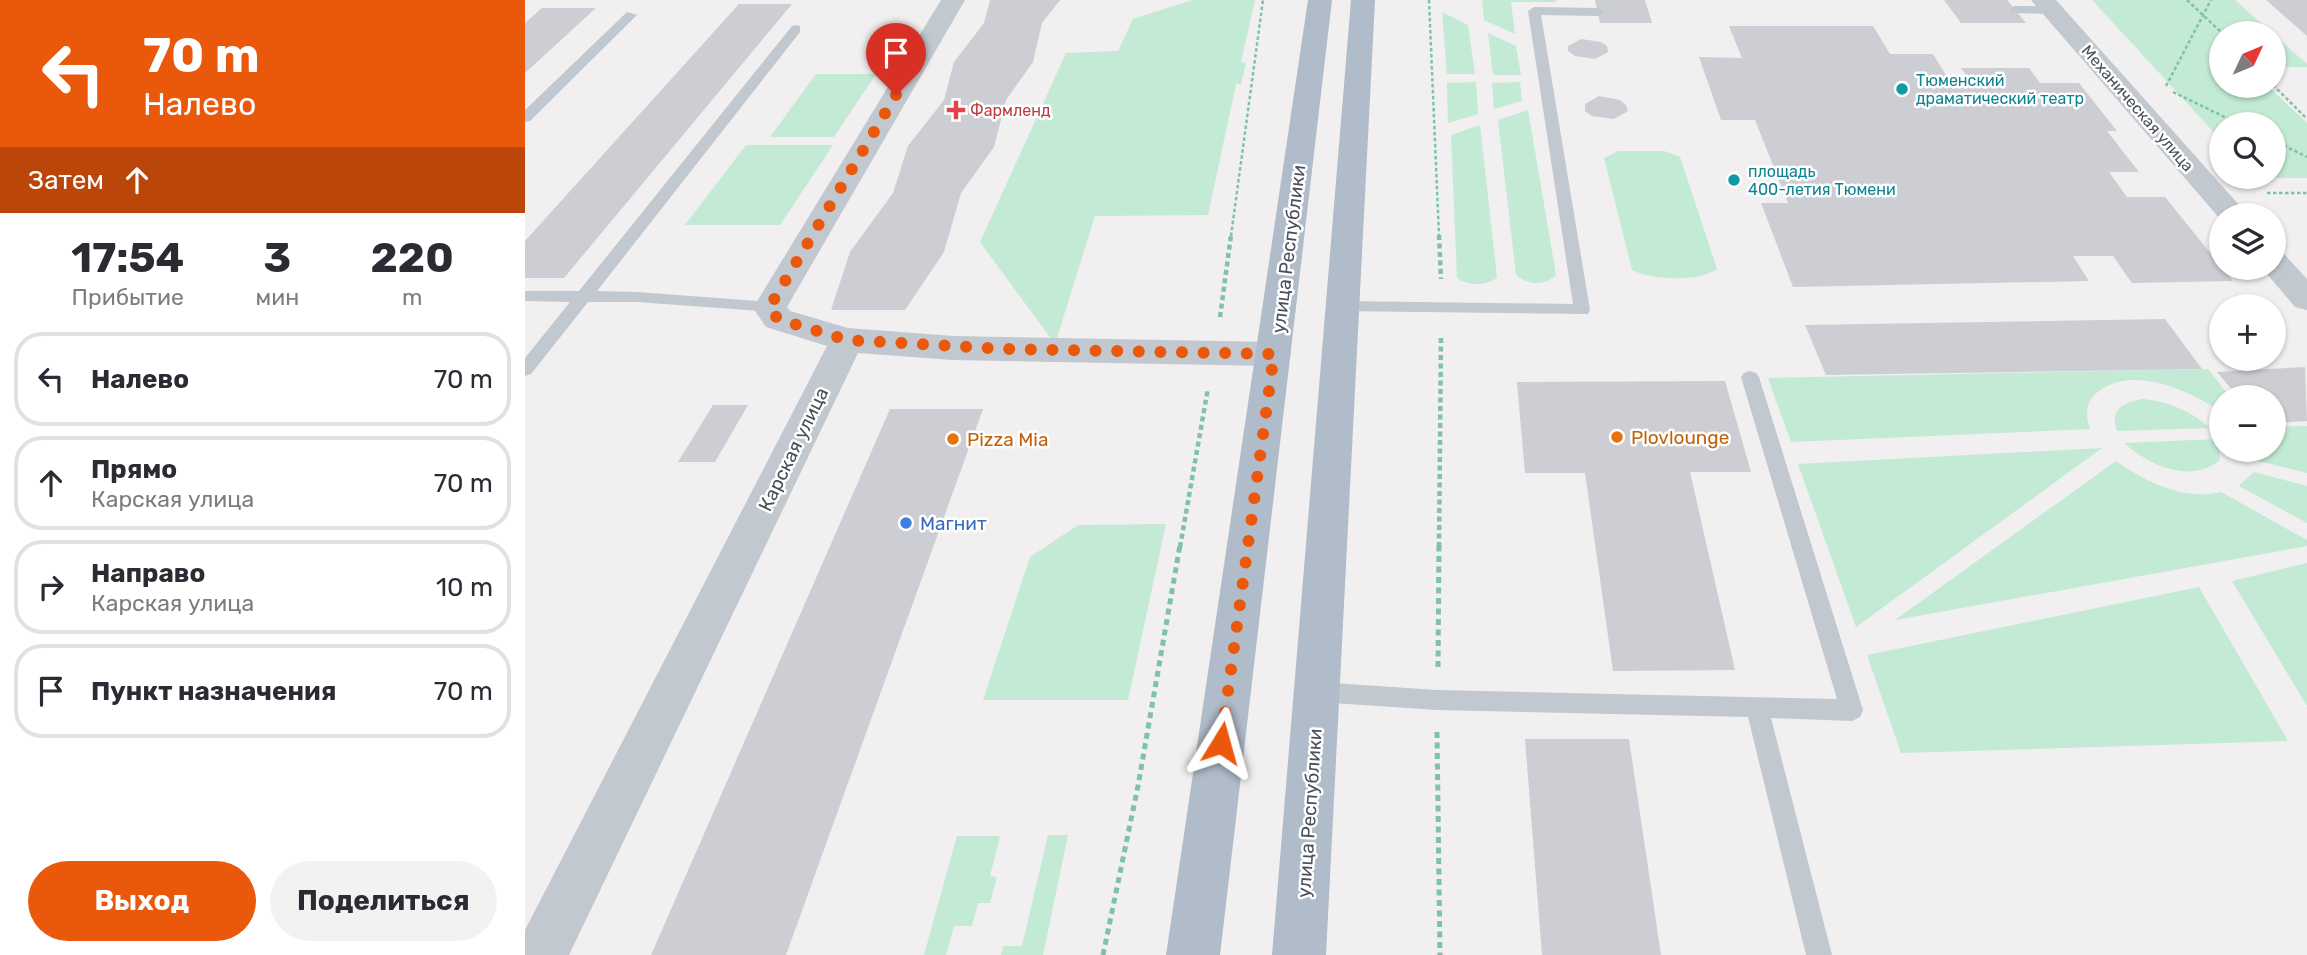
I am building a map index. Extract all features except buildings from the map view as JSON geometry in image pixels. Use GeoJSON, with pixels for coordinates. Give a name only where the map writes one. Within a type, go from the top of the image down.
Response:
{"type":"FeatureCollection","features":[{"type":"Feature","properties":{"kind":"main road","name":"улица Республики"},"geometry":{"type":"LineString","coordinates":[[1193,955],[1320,0]]}},
{"type":"Feature","properties":{"kind":"main road","name":"улица Республики"},"geometry":{"type":"LineString","coordinates":[[1299,955],[1363,0]]}},
{"type":"Feature","properties":{"kind":"street"},"geometry":{"type":"LineString","coordinates":[[953,0],[769,308],[778,319],[847,340],[953,348],[1274,354]]}},
{"type":"Feature","properties":{"kind":"street","name":"Механическая улица"},"geometry":{"type":"LineString","coordinates":[[2048,5],[2222,203]]}},
{"type":"Feature","properties":{"kind":"street"},"geometry":{"type":"LineString","coordinates":[[2286,276],[2307,299]]}},
{"type":"Feature","properties":{"kind":"street","name":"Карская улица"},"geometry":{"type":"LineString","coordinates":[[541,955],[847,340]]}},
{"type":"Feature","properties":{"kind":"lane"},"geometry":{"type":"LineString","coordinates":[[2015,10],[2048,5]]}},
{"type":"Feature","properties":{"kind":"lane"},"geometry":{"type":"LineString","coordinates":[[1344,306],[1582,310],[1534,11],[1598,12]]}},
{"type":"Feature","properties":{"kind":"lane"},"geometry":{"type":"LineString","coordinates":[[525,118],[631,15]]}},
{"type":"Feature","properties":{"kind":"lane"},"geometry":{"type":"LineString","coordinates":[[525,370],[796,29]]}},
{"type":"Feature","properties":{"kind":"lane"},"geometry":{"type":"LineString","coordinates":[[525,296],[637,297],[769,308]]}},
{"type":"Feature","properties":{"kind":"lane"},"geometry":{"type":"LineString","coordinates":[[1317,692],[1437,701],[1852,710],[1750,377]]}},
{"type":"Feature","properties":{"kind":"lane"},"geometry":{"type":"LineString","coordinates":[[1757,707],[1819,955]]}},
{"type":"Feature","properties":{"kind":"path"},"geometry":{"type":"LineString","coordinates":[[1103,955],[1138,786],[1215,352],[1263,0]]}},
{"type":"Feature","properties":{"kind":"path"},"geometry":{"type":"LineString","coordinates":[[1429,0],[1442,309],[1437,701],[1440,955]]}},
{"type":"Feature","properties":{"kind":"path"},"geometry":{"type":"LineString","coordinates":[[2187,0],[2209,21]]}},
{"type":"Feature","properties":{"kind":"path"},"geometry":{"type":"LineString","coordinates":[[2211,0],[2165,88],[2214,112]]}},
{"type":"Feature","properties":{"kind":"path"},"geometry":{"type":"LineString","coordinates":[[2286,98],[2307,119]]}},
{"type":"Feature","properties":{"kind":"path"},"geometry":{"type":"LineString","coordinates":[[2286,147],[2307,157]]}},
{"type":"Feature","properties":{"kind":"path"},"geometry":{"type":"LineString","coordinates":[[2267,193],[2307,193]]}},
{"type":"Feature","properties":{"kind":"green space"},"geometry":{"type":"Polygon","coordinates":[[[1192,0],[1255,0],[1241,62],[1246,63],[1241,84],[1236,84],[1208,215],[1095,216],[1055,344],[980,242],[1066,53],[1118,51],[1133,19],[1192,0]]]}},
{"type":"Feature","properties":{"kind":"green space"},"geometry":{"type":"Polygon","coordinates":[[[1482,0],[1556,2],[1511,2],[1515,34],[1484,20],[1482,0]]]}},
{"type":"Feature","properties":{"kind":"green space"},"geometry":{"type":"Polygon","coordinates":[[[2092,0],[2235,0],[2259,21],[2209,21],[2209,98],[2281,98],[2307,123],[2307,178],[2286,178],[2286,112],[2209,112],[2209,127],[2092,0]]]}},
{"type":"Feature","properties":{"kind":"green space"},"geometry":{"type":"Polygon","coordinates":[[[1442,12],[1468,25],[1475,74],[1447,74],[1442,12]]]}},
{"type":"Feature","properties":{"kind":"green space"},"geometry":{"type":"Polygon","coordinates":[[[1488,33],[1516,46],[1521,75],[1493,75],[1488,33]]]}},
{"type":"Feature","properties":{"kind":"green space"},"geometry":{"type":"Polygon","coordinates":[[[2286,45],[2307,64],[2307,67],[2286,67],[2286,45]]]}},
{"type":"Feature","properties":{"kind":"green space"},"geometry":{"type":"Polygon","coordinates":[[[816,74],[876,74],[834,137],[770,137],[816,74]]]}},
{"type":"Feature","properties":{"kind":"green space"},"geometry":{"type":"Polygon","coordinates":[[[1476,82],[1478,114],[1448,123],[1447,83],[1476,82]]]}},
{"type":"Feature","properties":{"kind":"green space"},"geometry":{"type":"Polygon","coordinates":[[[1520,82],[1522,101],[1494,109],[1492,83],[1520,82]]]}},
{"type":"Feature","properties":{"kind":"green space"},"geometry":{"type":"Polygon","coordinates":[[[1528,110],[1556,275],[1547,281],[1536,283],[1516,275],[1498,120],[1528,110]]]}},
{"type":"Feature","properties":{"kind":"green space"},"geometry":{"type":"Polygon","coordinates":[[[1480,125],[1497,278],[1477,284],[1457,278],[1451,135],[1480,125]]]}},
{"type":"Feature","properties":{"kind":"green space"},"geometry":{"type":"Polygon","coordinates":[[[746,145],[833,145],[780,225],[685,225],[746,145]]]}},
{"type":"Feature","properties":{"kind":"green space"},"geometry":{"type":"Polygon","coordinates":[[[1618,151],[1664,151],[1680,157],[1717,269],[1688,278],[1651,276],[1632,270],[1604,158],[1618,151]]]}},
{"type":"Feature","properties":{"kind":"green space"},"geometry":{"type":"Polygon","coordinates":[[[2208,369],[2221,385],[2209,385],[2209,405],[2161,384],[2129,380],[2113,384],[2099,391],[2091,399],[2087,413],[2090,429],[1791,442],[1768,378],[2208,369]]]}},
{"type":"Feature","properties":{"kind":"green space"},"geometry":{"type":"Polygon","coordinates":[[[2143,399],[2162,402],[2195,416],[2209,428],[2117,431],[2117,412],[2130,402],[2143,399]]]}},
{"type":"Feature","properties":{"kind":"green space"},"geometry":{"type":"Polygon","coordinates":[[[2307,426],[2307,473],[2262,462],[2286,462],[2286,427],[2307,426]]]}},
{"type":"Feature","properties":{"kind":"green space"},"geometry":{"type":"Polygon","coordinates":[[[2209,439],[2209,462],[2217,462],[2195,471],[2170,469],[2145,458],[2124,443],[2209,439]]]}},
{"type":"Feature","properties":{"kind":"green space"},"geometry":{"type":"Polygon","coordinates":[[[2102,448],[1856,627],[1798,464],[2102,448]]]}},
{"type":"Feature","properties":{"kind":"green space"},"geometry":{"type":"Polygon","coordinates":[[[2116,461],[2140,476],[2179,492],[2221,492],[2307,540],[2307,546],[1895,620],[2116,461]]]}},
{"type":"Feature","properties":{"kind":"green space"},"geometry":{"type":"Polygon","coordinates":[[[2254,472],[2307,486],[2307,523],[2239,486],[2254,472]]]}},
{"type":"Feature","properties":{"kind":"green space"},"geometry":{"type":"Polygon","coordinates":[[[1166,524],[1128,700],[983,700],[1030,557],[1078,525],[1166,524]]]}},
{"type":"Feature","properties":{"kind":"green space"},"geometry":{"type":"Polygon","coordinates":[[[2307,563],[2307,706],[2232,581],[2307,563]]]}},
{"type":"Feature","properties":{"kind":"green space"},"geometry":{"type":"Polygon","coordinates":[[[2199,587],[2288,741],[1901,753],[1867,655],[2199,587]]]}},
{"type":"Feature","properties":{"kind":"green space"},"geometry":{"type":"Polygon","coordinates":[[[1048,835],[1068,835],[1043,955],[1001,955],[1003,946],[1022,946],[1048,835]]]}},
{"type":"Feature","properties":{"kind":"green space"},"geometry":{"type":"Polygon","coordinates":[[[957,836],[1000,836],[990,876],[997,877],[990,903],[978,903],[972,926],[954,926],[946,955],[924,955],[957,836]]]}},
{"type":"Feature","properties":{"kind":"place","name":"Тюменский драматический театр"},"geometry":{"type":"Point","coordinates":[1902,89]}},
{"type":"Feature","properties":{"kind":"place","name":"Фармленд"},"geometry":{"type":"Point","coordinates":[956,110]}},
{"type":"Feature","properties":{"kind":"place","name":"площадь 400-летия Тюмени"},"geometry":{"type":"Point","coordinates":[1734,180]}},
{"type":"Feature","properties":{"kind":"place","name":"Plovlounge"},"geometry":{"type":"Point","coordinates":[1617,437]}},
{"type":"Feature","properties":{"kind":"place","name":"Pizza Mia"},"geometry":{"type":"Point","coordinates":[953,439]}},
{"type":"Feature","properties":{"kind":"place","name":"Магнит"},"geometry":{"type":"Point","coordinates":[906,523]}},
{"type":"Feature","properties":{"kind":"route"},"geometry":{"type":"LineString","coordinates":[[896,95],[769,308],[778,319],[847,340],[953,348],[1274,354],[1221,743]]}}]}
